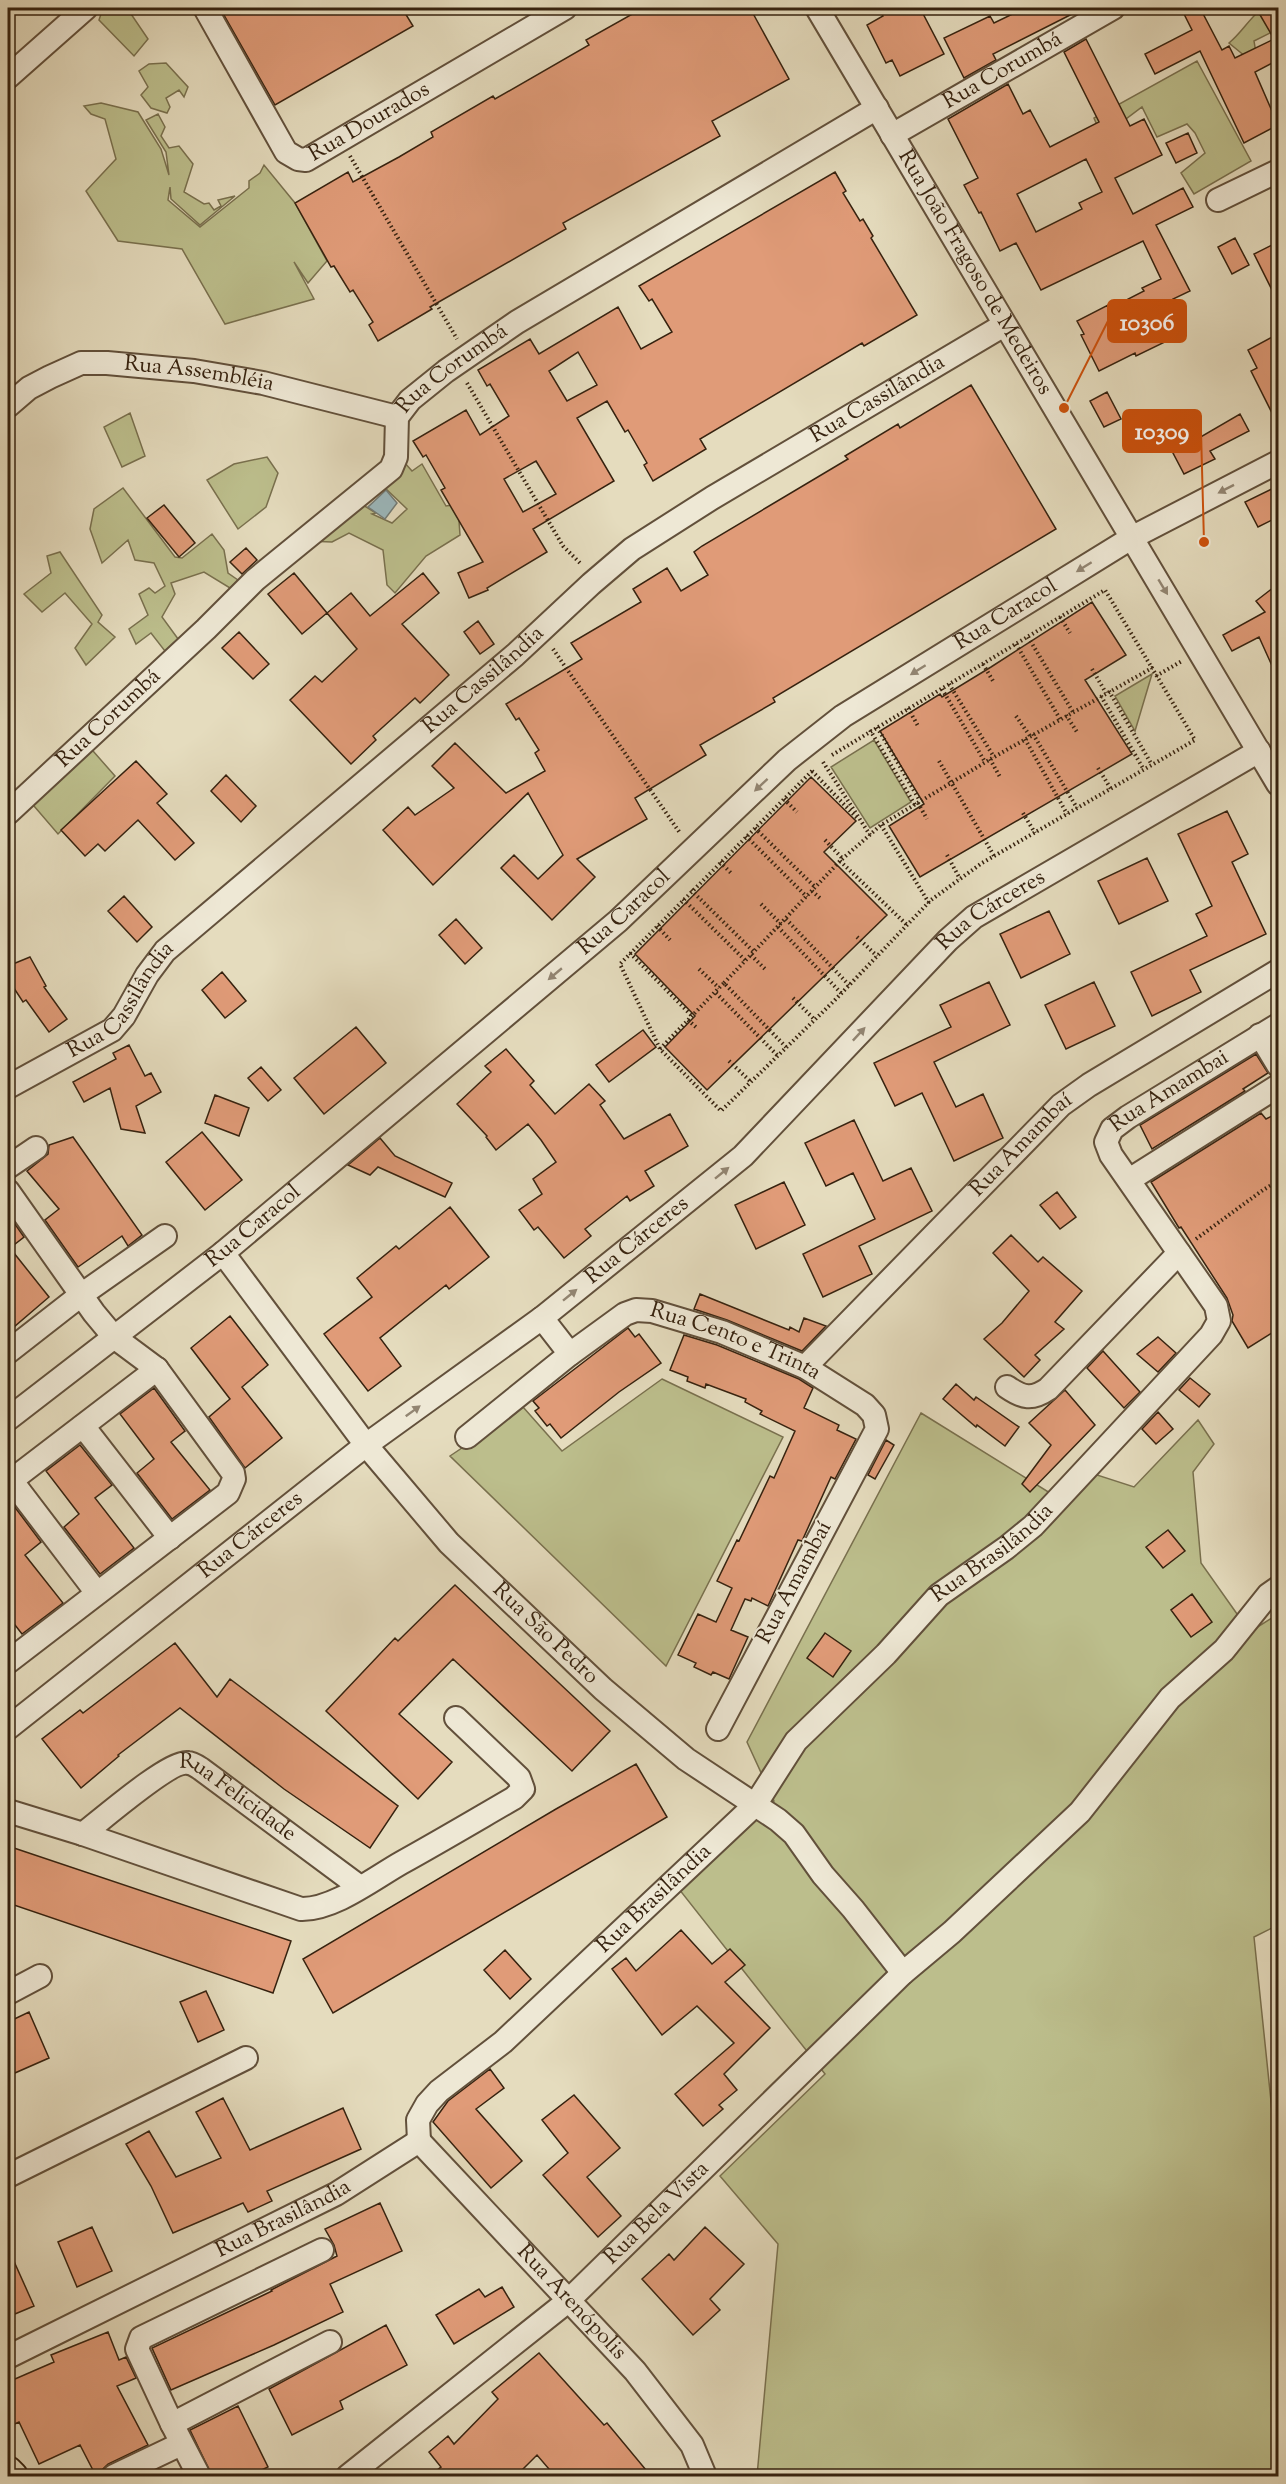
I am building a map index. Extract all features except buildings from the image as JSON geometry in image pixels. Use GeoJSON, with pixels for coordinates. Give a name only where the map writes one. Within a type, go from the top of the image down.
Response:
{"type":"FeatureCollection","features":[{"type":"Feature","properties":{"kind":"main road"},"geometry":{"type":"LineString","coordinates":[[8,2471],[13,2476]]}},
{"type":"Feature","properties":{"kind":"street"},"geometry":{"type":"LineString","coordinates":[[8,77],[86,8]]}},
{"type":"Feature","properties":{"kind":"street","name":"Rua Dourados"},"geometry":{"type":"LineString","coordinates":[[205,8],[286,152],[298,159],[306,160],[565,8]]}},
{"type":"Feature","properties":{"kind":"street","name":"Rua João Fragoso de Medeiros"},"geometry":{"type":"LineString","coordinates":[[817,8],[1278,784]]}},
{"type":"Feature","properties":{"kind":"street","name":"Rua Corumbá"},"geometry":{"type":"LineString","coordinates":[[892,135],[1113,8]]}},
{"type":"Feature","properties":{"kind":"street","name":"Rua Corumbá"},"geometry":{"type":"LineString","coordinates":[[8,813],[206,629],[255,580],[391,470],[396,458],[397,417],[410,400],[517,322],[877,108]]}},
{"type":"Feature","properties":{"kind":"street"},"geometry":{"type":"LineString","coordinates":[[1218,200],[1278,171]]}},
{"type":"Feature","properties":{"kind":"street","name":"Rua Cassilândia"},"geometry":{"type":"LineString","coordinates":[[8,1087],[112,1030],[124,1017],[147,975],[165,951],[540,631],[632,549],[712,498],[1004,325]]}},
{"type":"Feature","properties":{"kind":"street","name":"Rua Assembléia"},"geometry":{"type":"LineString","coordinates":[[8,406],[28,388],[50,376],[81,363],[107,363],[194,371],[263,383],[397,417]]}},
{"type":"Feature","properties":{"kind":"street","name":"Rua Caracol"},"geometry":{"type":"LineString","coordinates":[[8,1419],[223,1253],[618,921],[787,760],[843,716],[1133,537],[1278,462]]}},
{"type":"Feature","properties":{"kind":"street","name":"Rua Cárceres"},"geometry":{"type":"LineString","coordinates":[[8,1728],[366,1445],[542,1318],[743,1156],[948,940],[974,917],[1259,751]]}},
{"type":"Feature","properties":{"kind":"street","name":"Rua Amambaí"},"geometry":{"type":"LineString","coordinates":[[805,1367],[1061,1105],[1089,1084],[1278,971]]}},
{"type":"Feature","properties":{"kind":"street","name":"Rua Amambai"},"geometry":{"type":"LineString","coordinates":[[1219,1321],[1216,1306],[1111,1155],[1106,1142],[1112,1129],[1269,1030],[1278,1065]]}},
{"type":"Feature","properties":{"kind":"street"},"geometry":{"type":"LineString","coordinates":[[1129,1180],[1278,1086]]}},
{"type":"Feature","properties":{"kind":"street"},"geometry":{"type":"LineString","coordinates":[[8,1167],[36,1148]]}},
{"type":"Feature","properties":{"kind":"street"},"geometry":{"type":"LineString","coordinates":[[8,1191],[81,1295],[114,1337],[157,1369],[233,1473],[234,1479],[228,1493],[8,1662]]}},
{"type":"Feature","properties":{"kind":"street"},"geometry":{"type":"LineString","coordinates":[[8,1350],[165,1236]]}},
{"type":"Feature","properties":{"kind":"street","name":"Rua São Pedro"},"geometry":{"type":"LineString","coordinates":[[223,1253],[366,1445],[449,1543],[603,1689],[686,1759],[778,1820],[794,1834],[823,1875],[853,1909],[903,1974]]}},
{"type":"Feature","properties":{"kind":"street"},"geometry":{"type":"LineString","coordinates":[[1007,1387],[1021,1396],[1030,1398],[1048,1389],[1179,1253]]}},
{"type":"Feature","properties":{"kind":"street","name":"Rua Cento e Trinta"},"geometry":{"type":"LineString","coordinates":[[467,1437],[570,1354],[625,1314],[636,1310],[652,1311],[722,1332],[805,1367],[865,1405],[874,1415],[877,1429],[873,1437]]}},
{"type":"Feature","properties":{"kind":"street"},"geometry":{"type":"LineString","coordinates":[[542,1318],[570,1354]]}},
{"type":"Feature","properties":{"kind":"street","name":"Rua Brasilândia"},"geometry":{"type":"LineString","coordinates":[[8,2357],[336,2194],[419,2141],[418,2120],[427,2104],[439,2091],[503,2042],[549,1996],[755,1805],[796,1741],[886,1654],[939,1595],[1033,1526],[1212,1335],[1219,1321]]}},
{"type":"Feature","properties":{"kind":"street"},"geometry":{"type":"LineString","coordinates":[[98,1593],[9,1481],[157,1369]]}},
{"type":"Feature","properties":{"kind":"street"},"geometry":{"type":"LineString","coordinates":[[83,1426],[170,1538]]}},
{"type":"Feature","properties":{"kind":"street","name":"Rua Amambaí"},"geometry":{"type":"LineString","coordinates":[[718,1729],[873,1437]]}},
{"type":"Feature","properties":{"kind":"street","name":"Rua Bela Vista"},"geometry":{"type":"LineString","coordinates":[[348,2476],[568,2301],[903,1974],[952,1932],[1080,1812],[1170,1698],[1224,1650],[1268,1595],[1278,1588]]}},
{"type":"Feature","properties":{"kind":"street"},"geometry":{"type":"LineString","coordinates":[[8,1811],[83,1834],[301,1909],[312,1909],[328,1904],[360,1887],[514,1798],[522,1789],[519,1778],[456,1718]]}},
{"type":"Feature","properties":{"kind":"street","name":"Rua Felicidade"},"geometry":{"type":"LineString","coordinates":[[83,1834],[153,1780],[174,1766],[187,1762],[201,1769],[360,1887]]}},
{"type":"Feature","properties":{"kind":"street"},"geometry":{"type":"LineString","coordinates":[[8,1992],[40,1976]]}},
{"type":"Feature","properties":{"kind":"street"},"geometry":{"type":"LineString","coordinates":[[8,2176],[246,2058]]}},
{"type":"Feature","properties":{"kind":"street","name":"Rua Arenópolis"},"geometry":{"type":"LineString","coordinates":[[419,2141],[635,2371],[666,2408],[692,2445],[705,2476]]}},
{"type":"Feature","properties":{"kind":"street"},"geometry":{"type":"LineString","coordinates":[[199,2476],[176,2434],[136,2349],[141,2338],[322,2250]]}},
{"type":"Feature","properties":{"kind":"street"},"geometry":{"type":"LineString","coordinates":[[114,2476],[176,2434],[330,2343]]}},
{"type":"Feature","properties":{"kind":"path"},"geometry":{"type":"LineString","coordinates":[[341,140],[563,546],[596,580]]}},
{"type":"Feature","properties":{"kind":"path"},"geometry":{"type":"LineString","coordinates":[[1105,590],[1195,740],[994,856],[929,903],[721,1111],[660,1049],[620,964],[691,890],[823,762],[870,730],[1060,617],[1105,590]]}},
{"type":"Feature","properties":{"kind":"path"},"geometry":{"type":"LineString","coordinates":[[1060,617],[1070,633]]}},
{"type":"Feature","properties":{"kind":"path"},"geometry":{"type":"LineString","coordinates":[[540,631],[692,850]]}},
{"type":"Feature","properties":{"kind":"path"},"geometry":{"type":"LineString","coordinates":[[1028,637],[1073,712]]}},
{"type":"Feature","properties":{"kind":"path"},"geometry":{"type":"LineString","coordinates":[[1016,644],[1060,719]]}},
{"type":"Feature","properties":{"kind":"path"},"geometry":{"type":"LineString","coordinates":[[983,664],[993,681]]}},
{"type":"Feature","properties":{"kind":"path"},"geometry":{"type":"LineString","coordinates":[[660,1049],[842,860],[881,825],[1066,715],[1152,668]]}},
{"type":"Feature","properties":{"kind":"path"},"geometry":{"type":"LineString","coordinates":[[1092,669],[1152,765]]}},
{"type":"Feature","properties":{"kind":"path"},"geometry":{"type":"LineString","coordinates":[[950,684],[1000,777]]}},
{"type":"Feature","properties":{"kind":"path"},"geometry":{"type":"LineString","coordinates":[[942,689],[990,760]]}},
{"type":"Feature","properties":{"kind":"path"},"geometry":{"type":"LineString","coordinates":[[1101,696],[1144,770]]}},
{"type":"Feature","properties":{"kind":"path"},"geometry":{"type":"LineString","coordinates":[[908,708],[918,726]]}},
{"type":"Feature","properties":{"kind":"path"},"geometry":{"type":"LineString","coordinates":[[1066,715],[1077,732]]}},
{"type":"Feature","properties":{"kind":"path"},"geometry":{"type":"LineString","coordinates":[[1016,716],[1077,808]]}},
{"type":"Feature","properties":{"kind":"path"},"geometry":{"type":"LineString","coordinates":[[877,727],[918,804]]}},
{"type":"Feature","properties":{"kind":"path"},"geometry":{"type":"LineString","coordinates":[[870,730],[927,819]]}},
{"type":"Feature","properties":{"kind":"path"},"geometry":{"type":"LineString","coordinates":[[1029,737],[1067,814]]}},
{"type":"Feature","properties":{"kind":"path"},"geometry":{"type":"LineString","coordinates":[[939,761],[994,856]]}},
{"type":"Feature","properties":{"kind":"path"},"geometry":{"type":"LineString","coordinates":[[823,762],[870,835]]}},
{"type":"Feature","properties":{"kind":"path"},"geometry":{"type":"LineString","coordinates":[[1098,768],[1111,789]]}},
{"type":"Feature","properties":{"kind":"path"},"geometry":{"type":"LineString","coordinates":[[812,771],[864,825]]}},
{"type":"Feature","properties":{"kind":"path"},"geometry":{"type":"LineString","coordinates":[[784,799],[797,812]]}},
{"type":"Feature","properties":{"kind":"path"},"geometry":{"type":"LineString","coordinates":[[1023,813],[1035,832]]}},
{"type":"Feature","properties":{"kind":"path"},"geometry":{"type":"LineString","coordinates":[[881,825],[929,903]]}},
{"type":"Feature","properties":{"kind":"path"},"geometry":{"type":"LineString","coordinates":[[755,828],[822,900]]}},
{"type":"Feature","properties":{"kind":"path"},"geometry":{"type":"LineString","coordinates":[[746,836],[807,897]]}},
{"type":"Feature","properties":{"kind":"path"},"geometry":{"type":"LineString","coordinates":[[825,840],[907,925]]}},
{"type":"Feature","properties":{"kind":"path"},"geometry":{"type":"LineString","coordinates":[[947,855],[960,879]]}},
{"type":"Feature","properties":{"kind":"path"},"geometry":{"type":"LineString","coordinates":[[720,862],[731,873]]}},
{"type":"Feature","properties":{"kind":"path"},"geometry":{"type":"LineString","coordinates":[[691,890],[753,953],[765,969]]}},
{"type":"Feature","properties":{"kind":"path"},"geometry":{"type":"LineString","coordinates":[[683,899],[746,961]]}},
{"type":"Feature","properties":{"kind":"path"},"geometry":{"type":"LineString","coordinates":[[761,904],[841,993]]}},
{"type":"Feature","properties":{"kind":"path"},"geometry":{"type":"LineString","coordinates":[[786,919],[849,985]]}},
{"type":"Feature","properties":{"kind":"path"},"geometry":{"type":"LineString","coordinates":[[657,926],[670,940]]}},
{"type":"Feature","properties":{"kind":"path"},"geometry":{"type":"LineString","coordinates":[[857,937],[877,956]]}},
{"type":"Feature","properties":{"kind":"path"},"geometry":{"type":"LineString","coordinates":[[630,953],[692,1016]]}},
{"type":"Feature","properties":{"kind":"path"},"geometry":{"type":"LineString","coordinates":[[699,969],[719,988]]}},
{"type":"Feature","properties":{"kind":"path"},"geometry":{"type":"LineString","coordinates":[[724,983],[786,1047]]}},
{"type":"Feature","properties":{"kind":"path"},"geometry":{"type":"LineString","coordinates":[[715,992],[778,1056]]}},
{"type":"Feature","properties":{"kind":"path"},"geometry":{"type":"LineString","coordinates":[[793,998],[814,1019]]}},
{"type":"Feature","properties":{"kind":"path"},"geometry":{"type":"LineString","coordinates":[[688,1020],[698,1029]]}},
{"type":"Feature","properties":{"kind":"path"},"geometry":{"type":"LineString","coordinates":[[729,1061],[751,1082]]}},
{"type":"Feature","properties":{"kind":"path"},"geometry":{"type":"LineString","coordinates":[[1179,1253],[1278,1181]]}},
{"type":"Feature","properties":{"kind":"green space"},"geometry":{"type":"Polygon","coordinates":[[[103,8],[127,8],[148,39],[134,56],[99,20],[103,8]]]}},
{"type":"Feature","properties":{"kind":"green space"},"geometry":{"type":"Polygon","coordinates":[[[1258,12],[1278,16],[1278,29],[1254,41],[1256,53],[1246,57],[1229,43],[1258,12]]]}},
{"type":"Feature","properties":{"kind":"green space"},"geometry":{"type":"Polygon","coordinates":[[[1197,61],[1251,161],[1194,194],[1181,173],[1205,153],[1195,133],[1187,124],[1157,137],[1142,107],[1102,137],[1094,118],[1197,61]]]}},
{"type":"Feature","properties":{"kind":"green space"},"geometry":{"type":"Polygon","coordinates":[[[166,63],[188,87],[184,97],[179,90],[166,98],[170,107],[167,113],[151,108],[141,95],[148,87],[139,71],[149,64],[166,63]]]}},
{"type":"Feature","properties":{"kind":"green space"},"geometry":{"type":"Polygon","coordinates":[[[101,103],[138,112],[161,149],[169,175],[166,152],[146,120],[158,114],[165,127],[161,136],[169,148],[179,146],[193,164],[184,192],[204,204],[209,203],[214,210],[221,206],[218,200],[235,196],[200,225],[171,199],[170,187],[168,200],[200,227],[249,188],[249,181],[260,173],[264,165],[295,203],[327,261],[308,283],[294,262],[314,299],[225,324],[182,249],[118,241],[86,191],[116,159],[105,119],[91,114],[84,106],[101,103]]]}},
{"type":"Feature","properties":{"kind":"green space"},"geometry":{"type":"Polygon","coordinates":[[[130,413],[145,456],[122,467],[104,427],[130,413]]]}},
{"type":"Feature","properties":{"kind":"green space"},"geometry":{"type":"Polygon","coordinates":[[[267,457],[278,473],[266,507],[238,529],[207,480],[234,464],[267,457]]]}},
{"type":"Feature","properties":{"kind":"green space"},"geometry":{"type":"Polygon","coordinates":[[[404,462],[412,471],[422,464],[446,506],[458,507],[460,535],[426,556],[395,593],[387,585],[383,550],[349,533],[332,542],[308,541],[358,502],[376,513],[372,514],[392,523],[407,509],[384,487],[404,462]]]}},
{"type":"Feature","properties":{"kind":"green space"},"geometry":{"type":"Polygon","coordinates":[[[123,488],[175,557],[182,558],[212,534],[224,550],[228,573],[238,580],[230,588],[204,572],[171,583],[175,594],[162,617],[181,643],[168,655],[151,633],[136,644],[129,629],[148,615],[139,594],[149,588],[155,593],[165,586],[154,563],[135,560],[128,540],[102,563],[90,529],[94,509],[123,488]]]}},
{"type":"Feature","properties":{"kind":"green space"},"geometry":{"type":"Polygon","coordinates":[[[60,552],[102,615],[98,622],[115,637],[86,665],[75,648],[92,624],[65,593],[42,612],[24,594],[51,573],[47,556],[60,552]]]}},
{"type":"Feature","properties":{"kind":"green space"},"geometry":{"type":"Polygon","coordinates":[[[1152,674],[1135,731],[1115,696],[1152,674]]]}},
{"type":"Feature","properties":{"kind":"green space"},"geometry":{"type":"Polygon","coordinates":[[[874,740],[911,802],[870,828],[831,767],[874,740]]]}},
{"type":"Feature","properties":{"kind":"green space"},"geometry":{"type":"Polygon","coordinates":[[[86,743],[115,776],[58,834],[28,799],[86,743]]]}},
{"type":"Feature","properties":{"kind":"green space"},"geometry":{"type":"Polygon","coordinates":[[[662,1379],[783,1437],[666,1666],[450,1456],[523,1407],[562,1451],[662,1379]]]}},
{"type":"Feature","properties":{"kind":"green space"},"geometry":{"type":"Polygon","coordinates":[[[921,1413],[1058,1498],[1088,1472],[1134,1487],[1198,1420],[1214,1444],[1193,1472],[1201,1563],[1242,1621],[1237,1640],[1278,1614],[1278,1925],[1254,1937],[1278,2169],[1278,2476],[757,2476],[778,2244],[720,2176],[825,2074],[671,1879],[774,1801],[747,1742],[921,1413]]]}},
{"type":"Feature","properties":{"kind":"water"},"geometry":{"type":"Polygon","coordinates":[[[386,490],[397,503],[385,519],[368,507],[386,490]]]}},
{"type":"Feature","properties":{"kind":"place","name":"10306"},"geometry":{"type":"Point","coordinates":[1064,408]}},
{"type":"Feature","properties":{"kind":"place","name":"10309"},"geometry":{"type":"Point","coordinates":[1204,542]}}]}
